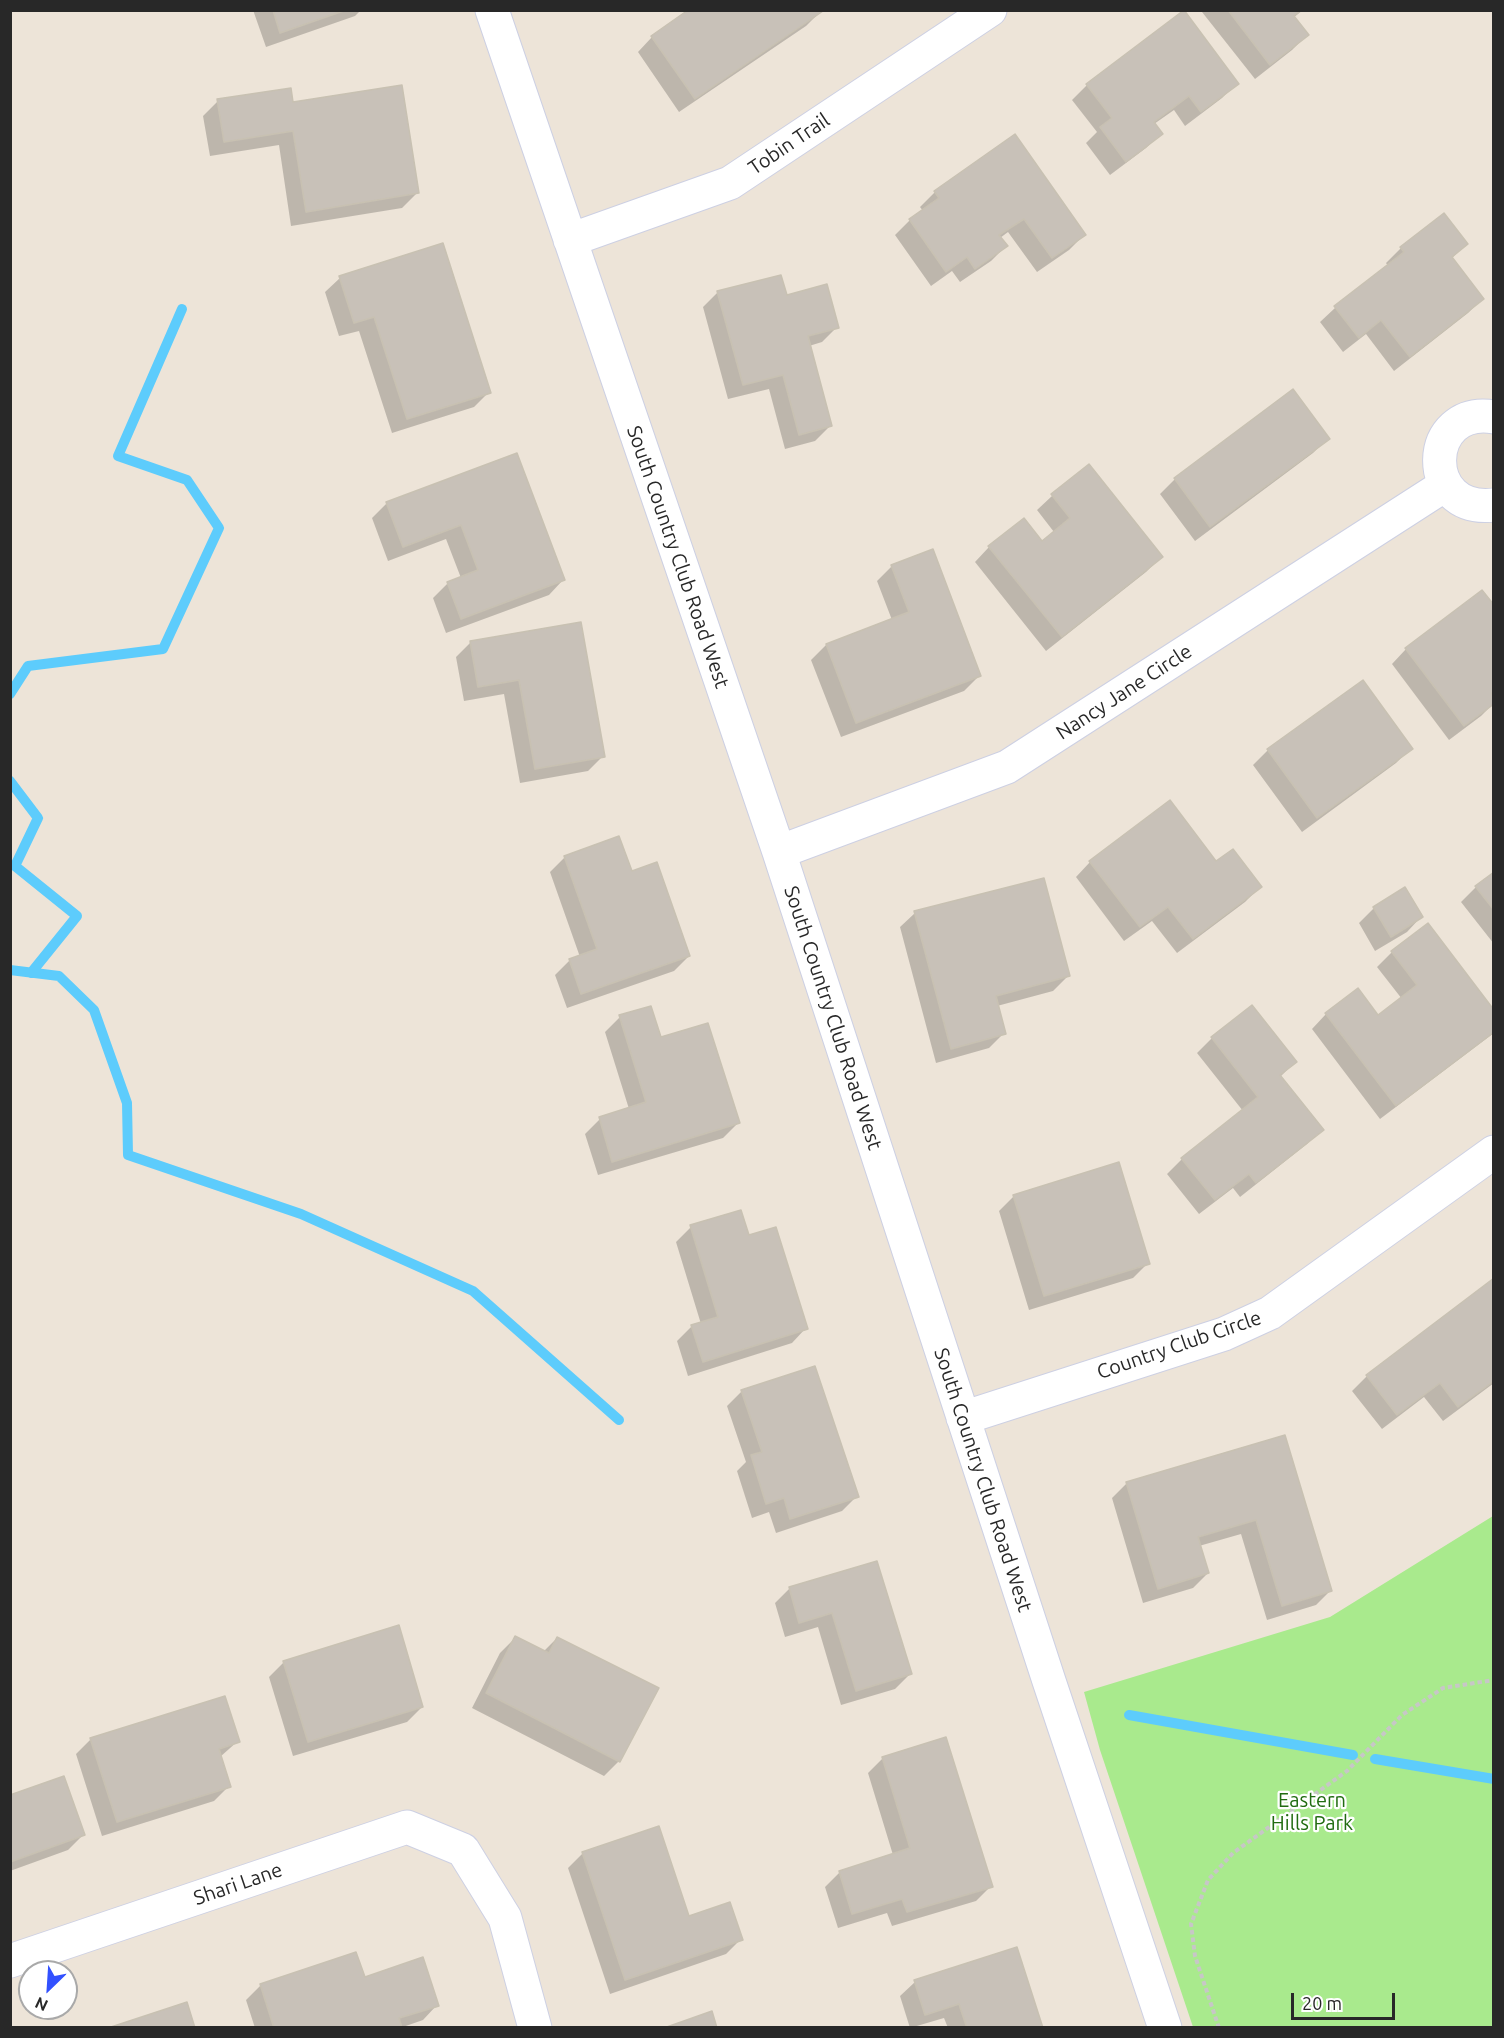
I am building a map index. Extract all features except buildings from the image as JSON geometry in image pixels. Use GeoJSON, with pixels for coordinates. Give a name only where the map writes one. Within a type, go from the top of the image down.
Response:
{"type":"FeatureCollection","features":[{"type":"Feature","properties":{"kind":"street","name":"South Country Club Road West"},"geometry":{"type":"LineString","coordinates":[[492,10],[779,852],[1165,2028]]}},
{"type":"Feature","properties":{"kind":"street","name":"Tobin Trail"},"geometry":{"type":"LineString","coordinates":[[570,240],[730,183],[990,10]]}},
{"type":"Feature","properties":{"kind":"street"},"geometry":{"type":"LineString","coordinates":[[1494,417],[1476,416],[1450,430],[1442,442],[1439,456],[1439,471],[1445,485],[1455,496],[1468,503],[1483,506],[1494,505]]}},
{"type":"Feature","properties":{"kind":"street","name":"Nancy Jane Circle"},"geometry":{"type":"LineString","coordinates":[[779,852],[1007,767],[1445,485]]}},
{"type":"Feature","properties":{"kind":"street","name":"Country Club Circle"},"geometry":{"type":"LineString","coordinates":[[963,1418],[1224,1334],[1270,1313],[1494,1152]]}},
{"type":"Feature","properties":{"kind":"street","name":"Shari Lane"},"geometry":{"type":"LineString","coordinates":[[10,1961],[407,1827],[463,1850],[505,1917],[536,2028]]}},
{"type":"Feature","properties":{"kind":"path"},"geometry":{"type":"LineString","coordinates":[[1218,2028],[1195,1956],[1191,1924],[1208,1880],[1233,1853],[1347,1771],[1402,1715],[1443,1688],[1494,1680]]}},
{"type":"Feature","properties":{"kind":"green space","name":"Eastern Hills Park"},"geometry":{"type":"Polygon","coordinates":[[[1493,1516],[1493,2027],[1193,2027],[1100,1750],[1084,1692],[1330,1617],[1493,1516]]]}},
{"type":"Feature","properties":{"kind":"waterway"},"geometry":{"type":"LineString","coordinates":[[10,694],[28,666],[163,649],[219,528],[187,480],[118,456],[182,309]]}},
{"type":"Feature","properties":{"kind":"waterway"},"geometry":{"type":"LineString","coordinates":[[10,781],[38,818],[15,866],[77,916],[31,973]]}},
{"type":"Feature","properties":{"kind":"waterway"},"geometry":{"type":"LineString","coordinates":[[10,970],[59,976],[94,1010],[127,1103],[128,1155],[301,1214],[473,1291],[619,1420]]}},
{"type":"Feature","properties":{"kind":"waterway"},"geometry":{"type":"LineString","coordinates":[[1129,1715],[1353,1755]]}},
{"type":"Feature","properties":{"kind":"waterway"},"geometry":{"type":"LineString","coordinates":[[1375,1759],[1494,1779]]}}]}
